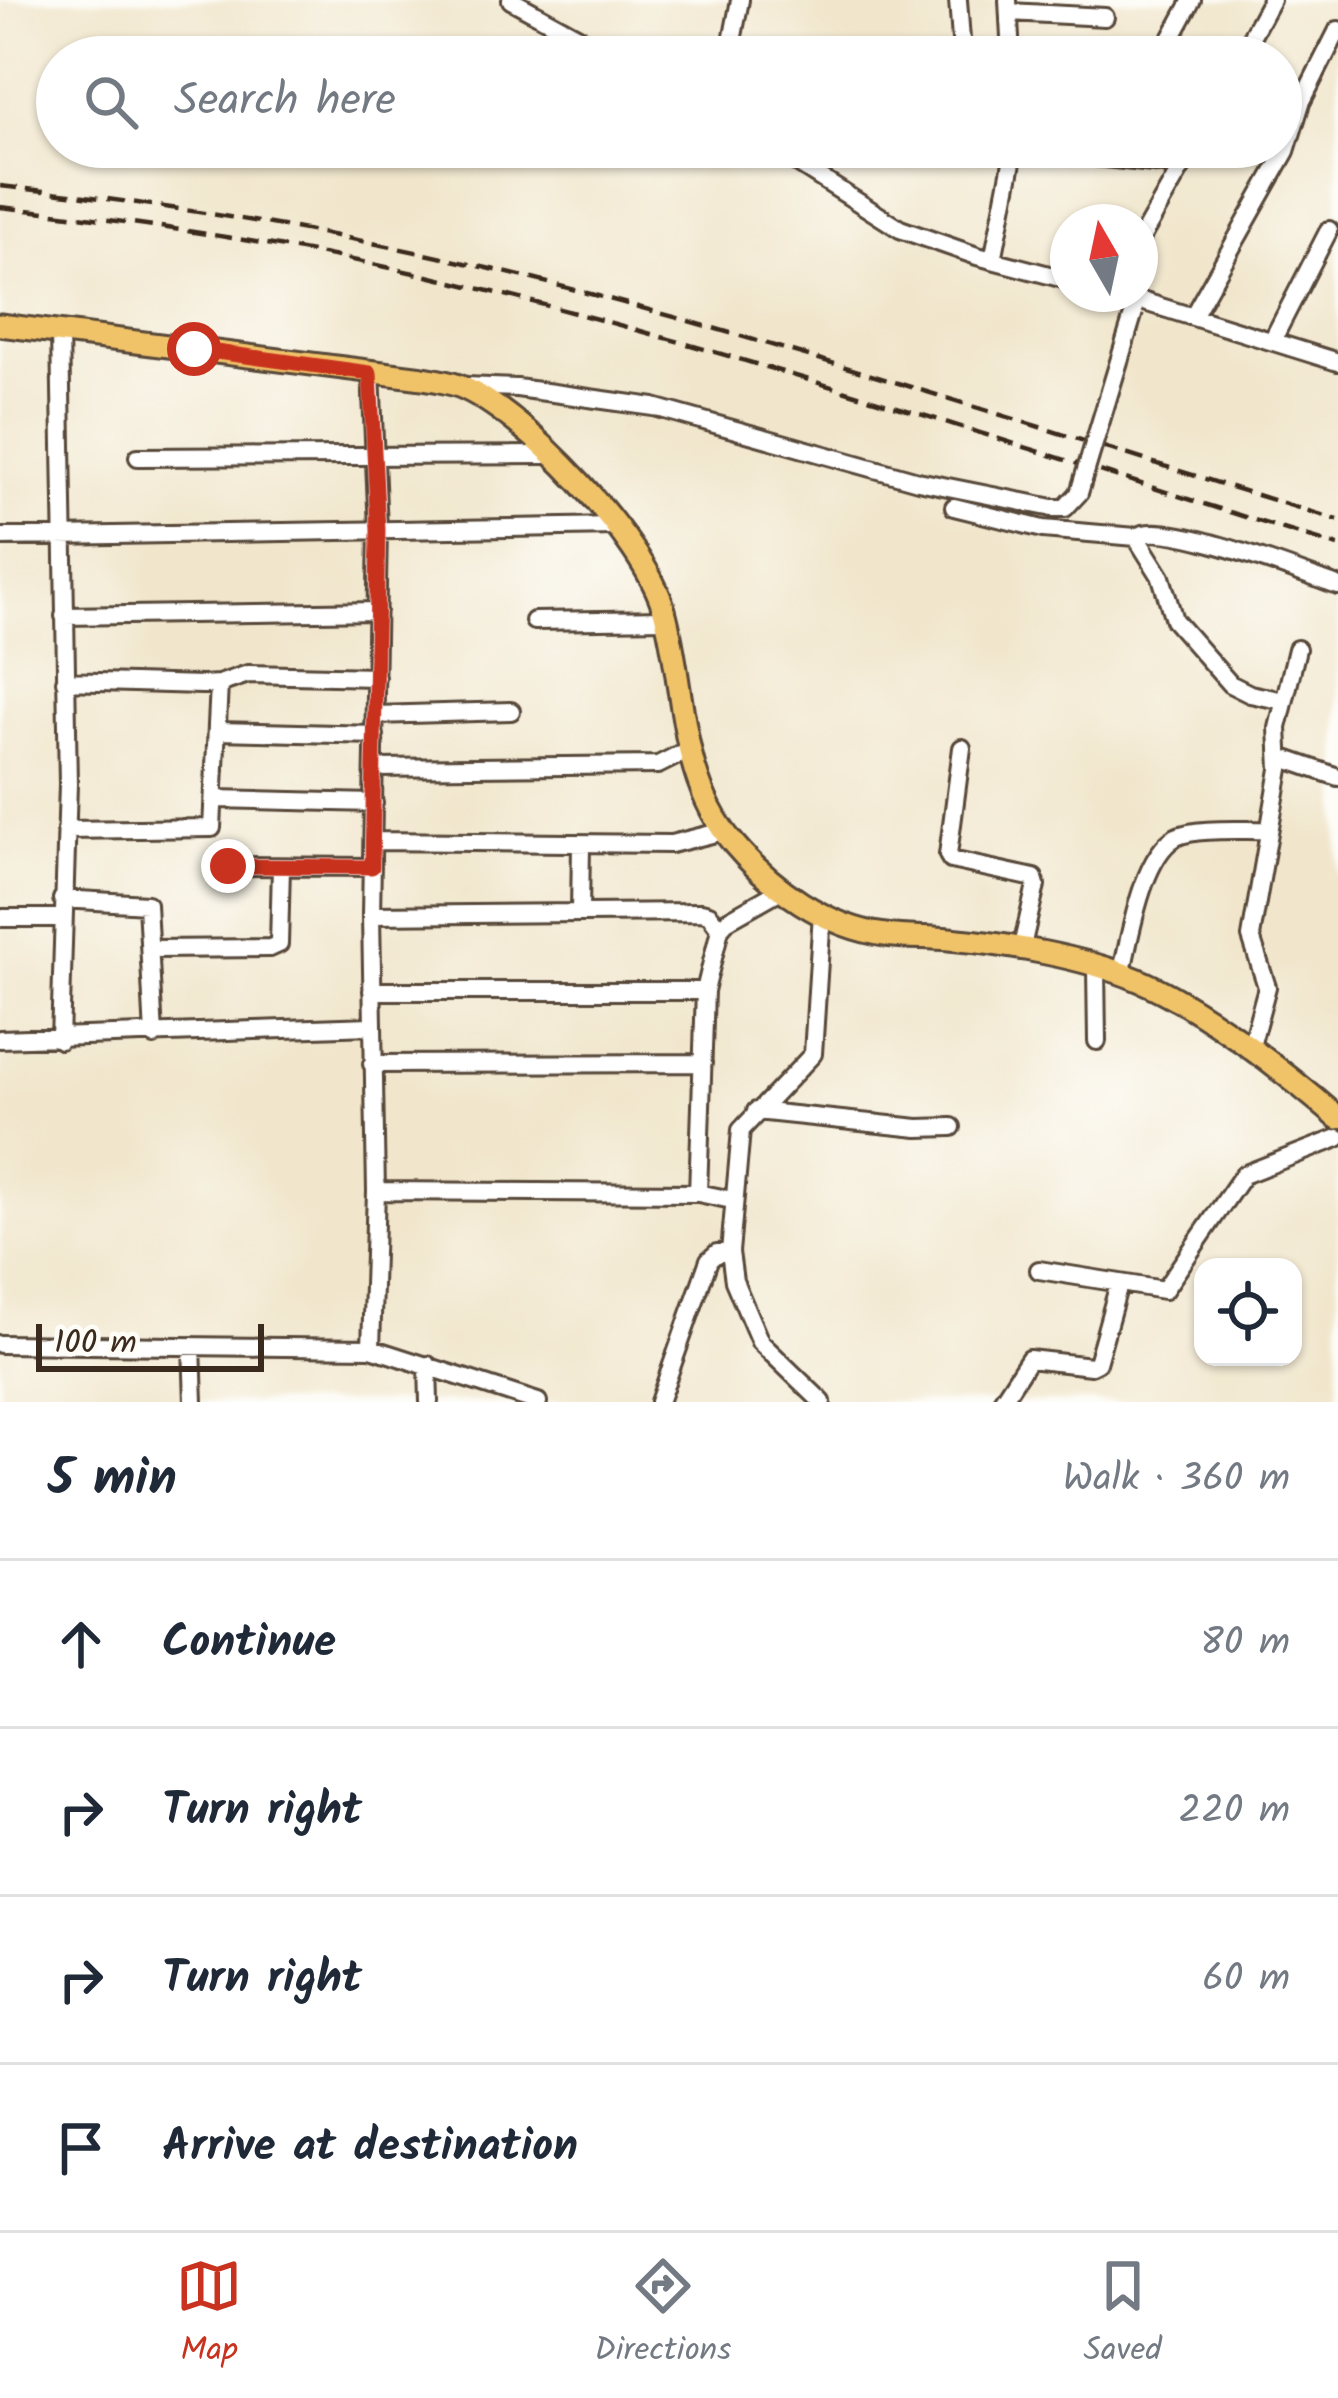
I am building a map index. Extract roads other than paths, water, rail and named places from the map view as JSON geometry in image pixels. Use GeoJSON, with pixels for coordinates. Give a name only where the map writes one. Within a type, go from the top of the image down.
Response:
{"type":"FeatureCollection","features":[{"type":"Feature","properties":{"kind":"main road"},"geometry":{"type":"LineString","coordinates":[[0,325],[458,386],[489,403],[551,455],[616,526],[650,575],[666,619],[688,750],[715,819],[781,890],[822,913],[884,935],[950,939],[1021,951],[1136,979],[1195,1012],[1338,1118]]}},
{"type":"Feature","properties":{"kind":"street"},"geometry":{"type":"LineString","coordinates":[[511,0],[577,36]]}},
{"type":"Feature","properties":{"kind":"street"},"geometry":{"type":"LineString","coordinates":[[548,20],[560,0]]}},
{"type":"Feature","properties":{"kind":"street"},"geometry":{"type":"LineString","coordinates":[[733,36],[740,0]]}},
{"type":"Feature","properties":{"kind":"street"},"geometry":{"type":"LineString","coordinates":[[958,0],[961,36]]}},
{"type":"Feature","properties":{"kind":"street"},"geometry":{"type":"LineString","coordinates":[[1172,36],[1192,0]]}},
{"type":"Feature","properties":{"kind":"street"},"geometry":{"type":"LineString","coordinates":[[1251,36],[1270,0]]}},
{"type":"Feature","properties":{"kind":"street"},"geometry":{"type":"LineString","coordinates":[[1010,36],[1008,6],[1106,17]]}},
{"type":"Feature","properties":{"kind":"street"},"geometry":{"type":"LineString","coordinates":[[1302,104],[1333,51],[1338,30]]}},
{"type":"Feature","properties":{"kind":"street"},"geometry":{"type":"LineString","coordinates":[[804,168],[900,230],[1050,275]]}},
{"type":"Feature","properties":{"kind":"street"},"geometry":{"type":"LineString","coordinates":[[993,260],[1011,168]]}},
{"type":"Feature","properties":{"kind":"street"},"geometry":{"type":"LineString","coordinates":[[1158,209],[1182,168]]}},
{"type":"Feature","properties":{"kind":"street"},"geometry":{"type":"LineString","coordinates":[[1193,316],[1276,168]]}},
{"type":"Feature","properties":{"kind":"street"},"geometry":{"type":"LineString","coordinates":[[1272,340],[1329,230]]}},
{"type":"Feature","properties":{"kind":"street"},"geometry":{"type":"LineString","coordinates":[[1158,308],[1338,362]]}},
{"type":"Feature","properties":{"kind":"street"},"geometry":{"type":"LineString","coordinates":[[458,386],[517,388],[670,410],[908,478],[1065,508],[1079,493],[1127,312]]}},
{"type":"Feature","properties":{"kind":"street"},"geometry":{"type":"LineString","coordinates":[[60,332],[66,830],[60,1040]]}},
{"type":"Feature","properties":{"kind":"street"},"geometry":{"type":"LineString","coordinates":[[370,373],[378,530],[371,915],[376,1191],[370,1348]]}},
{"type":"Feature","properties":{"kind":"street"},"geometry":{"type":"LineString","coordinates":[[138,457],[551,455]]}},
{"type":"Feature","properties":{"kind":"street"},"geometry":{"type":"LineString","coordinates":[[954,507],[1043,529],[1192,538],[1338,586]]}},
{"type":"Feature","properties":{"kind":"street"},"geometry":{"type":"LineString","coordinates":[[0,537],[616,526]]}},
{"type":"Feature","properties":{"kind":"street"},"geometry":{"type":"LineString","coordinates":[[1136,537],[1161,577],[1174,620],[1230,685],[1284,701]]}},
{"type":"Feature","properties":{"kind":"street"},"geometry":{"type":"LineString","coordinates":[[64,616],[377,611]]}},
{"type":"Feature","properties":{"kind":"street"},"geometry":{"type":"LineString","coordinates":[[534,621],[666,619]]}},
{"type":"Feature","properties":{"kind":"street"},"geometry":{"type":"LineString","coordinates":[[1250,1050],[1267,986],[1251,945],[1280,757],[1277,728],[1297,649]]}},
{"type":"Feature","properties":{"kind":"street"},"geometry":{"type":"LineString","coordinates":[[65,681],[219,684],[248,674],[376,677]]}},
{"type":"Feature","properties":{"kind":"street"},"geometry":{"type":"LineString","coordinates":[[66,830],[212,828],[219,684]]}},
{"type":"Feature","properties":{"kind":"street"},"geometry":{"type":"LineString","coordinates":[[376,715],[512,711]]}},
{"type":"Feature","properties":{"kind":"street"},"geometry":{"type":"LineString","coordinates":[[218,731],[375,735]]}},
{"type":"Feature","properties":{"kind":"street"},"geometry":{"type":"LineString","coordinates":[[962,748],[948,855],[951,860],[1034,878],[1021,951]]}},
{"type":"Feature","properties":{"kind":"street"},"geometry":{"type":"LineString","coordinates":[[375,768],[658,765],[688,750]]}},
{"type":"Feature","properties":{"kind":"street"},"geometry":{"type":"LineString","coordinates":[[1280,757],[1338,777]]}},
{"type":"Feature","properties":{"kind":"street"},"geometry":{"type":"LineString","coordinates":[[215,799],[374,803]]}},
{"type":"Feature","properties":{"kind":"street"},"geometry":{"type":"LineString","coordinates":[[1121,975],[1144,884],[1170,842],[1188,833],[1269,830]]}},
{"type":"Feature","properties":{"kind":"street"},"geometry":{"type":"LineString","coordinates":[[373,841],[671,844],[724,831]]}},
{"type":"Feature","properties":{"kind":"street"},"geometry":{"type":"LineString","coordinates":[[580,844],[580,913]]}},
{"type":"Feature","properties":{"kind":"street"},"geometry":{"type":"LineString","coordinates":[[228,866],[372,867]]}},
{"type":"Feature","properties":{"kind":"street"},"geometry":{"type":"LineString","coordinates":[[152,949],[270,948],[279,944],[281,866]]}},
{"type":"Feature","properties":{"kind":"street"},"geometry":{"type":"LineString","coordinates":[[698,1193],[705,991],[719,929],[781,890]]}},
{"type":"Feature","properties":{"kind":"street"},"geometry":{"type":"LineString","coordinates":[[0,918],[143,901],[150,910],[154,1036]]}},
{"type":"Feature","properties":{"kind":"street"},"geometry":{"type":"LineString","coordinates":[[371,915],[701,912],[709,914],[719,929]]}},
{"type":"Feature","properties":{"kind":"street"},"geometry":{"type":"LineString","coordinates":[[822,913],[814,1054],[747,1120],[739,1138],[730,1252],[734,1281],[760,1342],[822,1402]]}},
{"type":"Feature","properties":{"kind":"street"},"geometry":{"type":"LineString","coordinates":[[1096,968],[1097,1041]]}},
{"type":"Feature","properties":{"kind":"street"},"geometry":{"type":"LineString","coordinates":[[372,992],[705,991]]}},
{"type":"Feature","properties":{"kind":"street"},"geometry":{"type":"LineString","coordinates":[[0,1039],[371,1026]]}},
{"type":"Feature","properties":{"kind":"street"},"geometry":{"type":"LineString","coordinates":[[372,1064],[703,1063]]}},
{"type":"Feature","properties":{"kind":"street"},"geometry":{"type":"LineString","coordinates":[[756,1111],[918,1128],[952,1127]]}},
{"type":"Feature","properties":{"kind":"street"},"geometry":{"type":"LineString","coordinates":[[1039,1270],[1164,1290],[1243,1174],[1338,1138]]}},
{"type":"Feature","properties":{"kind":"street"},"geometry":{"type":"LineString","coordinates":[[376,1191],[698,1193],[732,1200]]}},
{"type":"Feature","properties":{"kind":"street"},"geometry":{"type":"LineString","coordinates":[[659,1402],[710,1260],[717,1253],[730,1252]]}},
{"type":"Feature","properties":{"kind":"street"},"geometry":{"type":"LineString","coordinates":[[1001,1402],[1029,1359],[1097,1363],[1120,1284]]}},
{"type":"Feature","properties":{"kind":"street"},"geometry":{"type":"LineString","coordinates":[[0,1344],[370,1348],[538,1402]]}},
{"type":"Feature","properties":{"kind":"street"},"geometry":{"type":"LineString","coordinates":[[192,1346],[194,1402]]}},
{"type":"Feature","properties":{"kind":"street"},"geometry":{"type":"LineString","coordinates":[[428,1365],[429,1402]]}},
{"type":"Feature","properties":{"kind":"railway"},"geometry":{"type":"LineString","coordinates":[[0,186],[301,229],[524,277],[784,349],[1338,520]]}},
{"type":"Feature","properties":{"kind":"railway"},"geometry":{"type":"LineString","coordinates":[[0,207],[276,245],[553,307],[891,405],[1338,546]]}}]}
